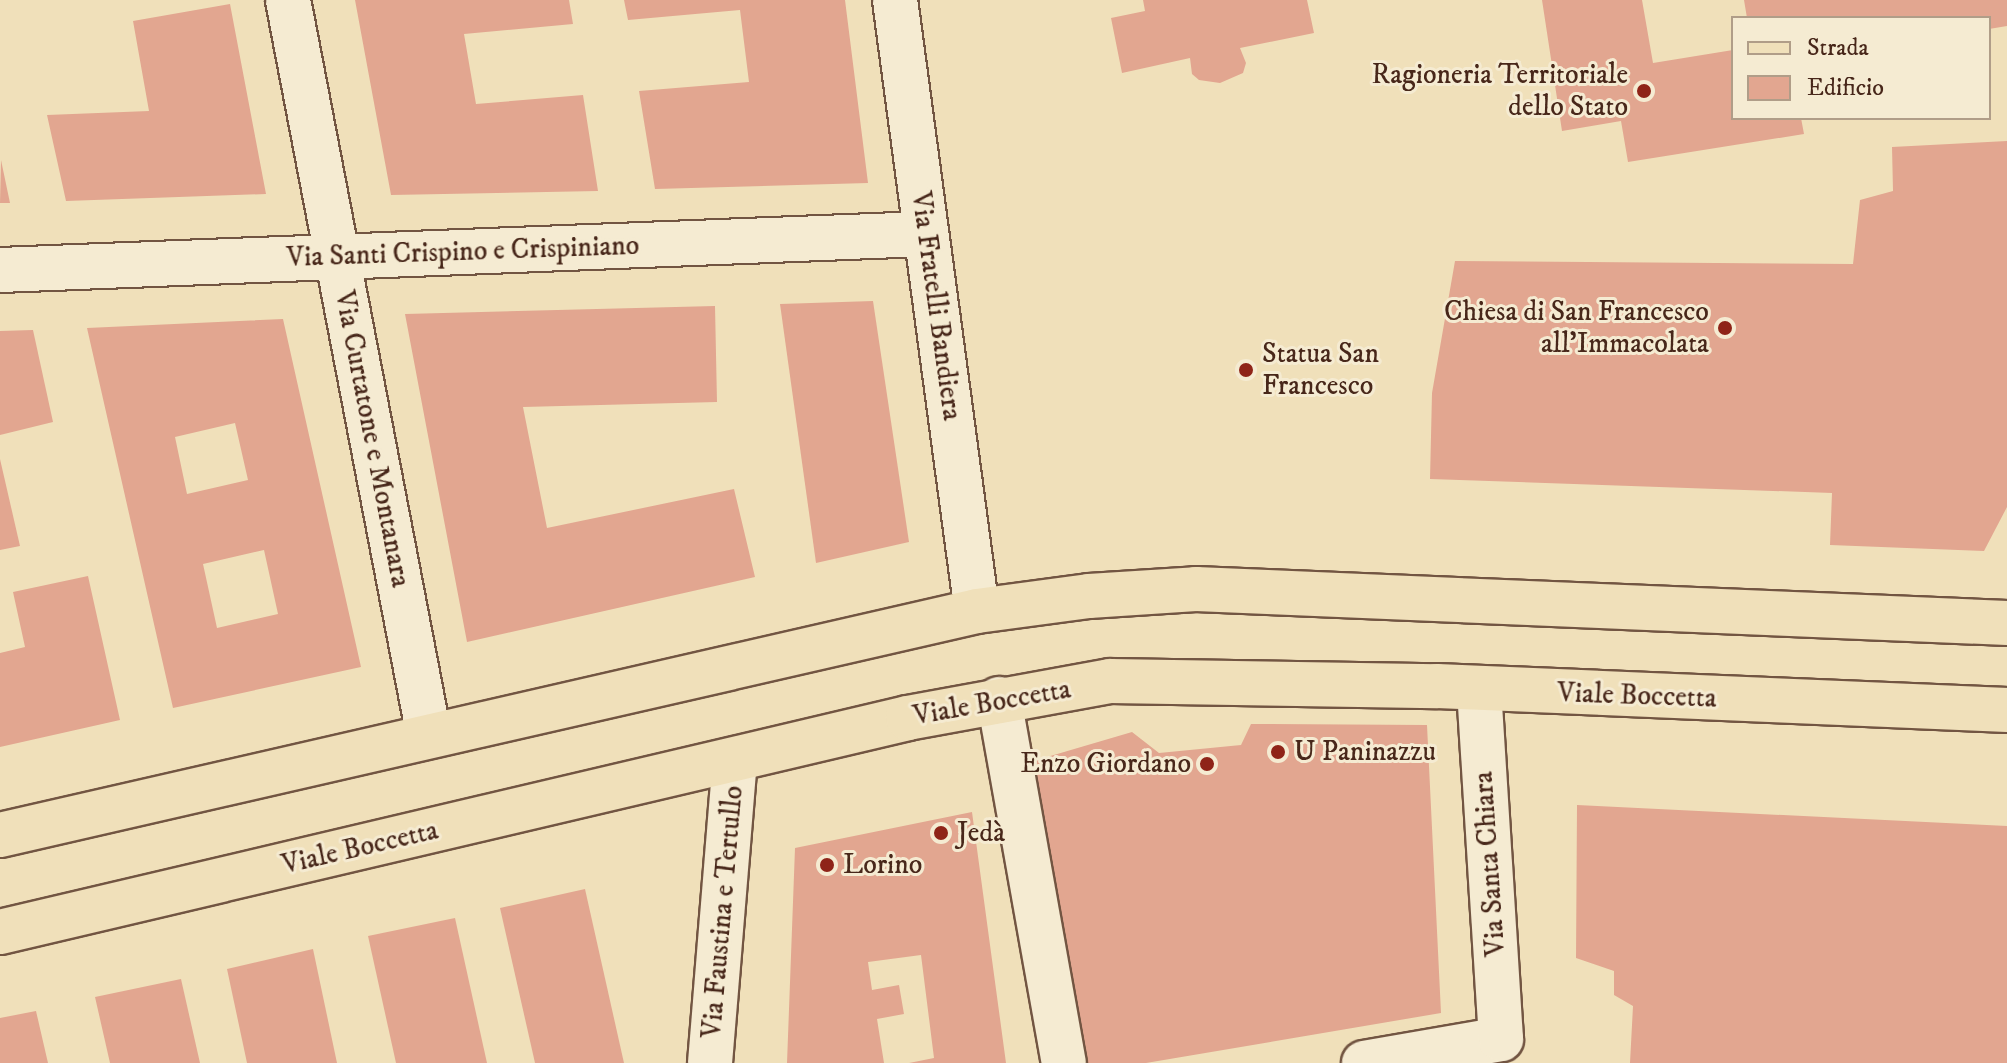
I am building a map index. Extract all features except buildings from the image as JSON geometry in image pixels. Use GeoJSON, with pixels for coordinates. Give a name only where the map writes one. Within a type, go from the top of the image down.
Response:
{"type":"FeatureCollection","features":[{"type":"Feature","properties":{"kind":"main road"},"geometry":{"type":"LineString","coordinates":[[0,835],[977,611],[1089,596],[1196,589],[2007,623]]}},
{"type":"Feature","properties":{"kind":"main road","name":"Viale Boccetta"},"geometry":{"type":"LineString","coordinates":[[0,932],[999,699],[1160,678],[2007,710]]}},
{"type":"Feature","properties":{"kind":"street","name":"Via Curtatone e Montanara"},"geometry":{"type":"LineString","coordinates":[[288,0],[429,736]]}},
{"type":"Feature","properties":{"kind":"street","name":"Via Fratelli Bandiera"},"geometry":{"type":"LineString","coordinates":[[895,0],[977,611]]}},
{"type":"Feature","properties":{"kind":"street","name":"Via Santi Crispino e Crispiniano"},"geometry":{"type":"LineString","coordinates":[[0,270],[926,234]]}},
{"type":"Feature","properties":{"kind":"street","name":"Via Santa Chiara"},"geometry":{"type":"LineString","coordinates":[[1364,1063],[1501,1039],[1479,689]]}},
{"type":"Feature","properties":{"kind":"street"},"geometry":{"type":"LineString","coordinates":[[999,699],[1064,1063]]}},
{"type":"Feature","properties":{"kind":"street","name":"Via Faustina e Tertullo"},"geometry":{"type":"LineString","coordinates":[[710,1063],[735,761]]}},
{"type":"Feature","properties":{"kind":"place","name":"Ragioneria Territoriale dello Stato"},"geometry":{"type":"Point","coordinates":[1644,91]}},
{"type":"Feature","properties":{"kind":"place","name":"Chiesa di San Francesco all'Immacolata"},"geometry":{"type":"Point","coordinates":[1725,328]}},
{"type":"Feature","properties":{"kind":"place","name":"Statua San Francesco"},"geometry":{"type":"Point","coordinates":[1246,370]}},
{"type":"Feature","properties":{"kind":"place","name":"U Paninazzu"},"geometry":{"type":"Point","coordinates":[1278,752]}},
{"type":"Feature","properties":{"kind":"place","name":"Enzo Giordano"},"geometry":{"type":"Point","coordinates":[1207,764]}},
{"type":"Feature","properties":{"kind":"place","name":"Jedà"},"geometry":{"type":"Point","coordinates":[941,833]}},
{"type":"Feature","properties":{"kind":"place","name":"Lorino"},"geometry":{"type":"Point","coordinates":[827,865]}}]}
